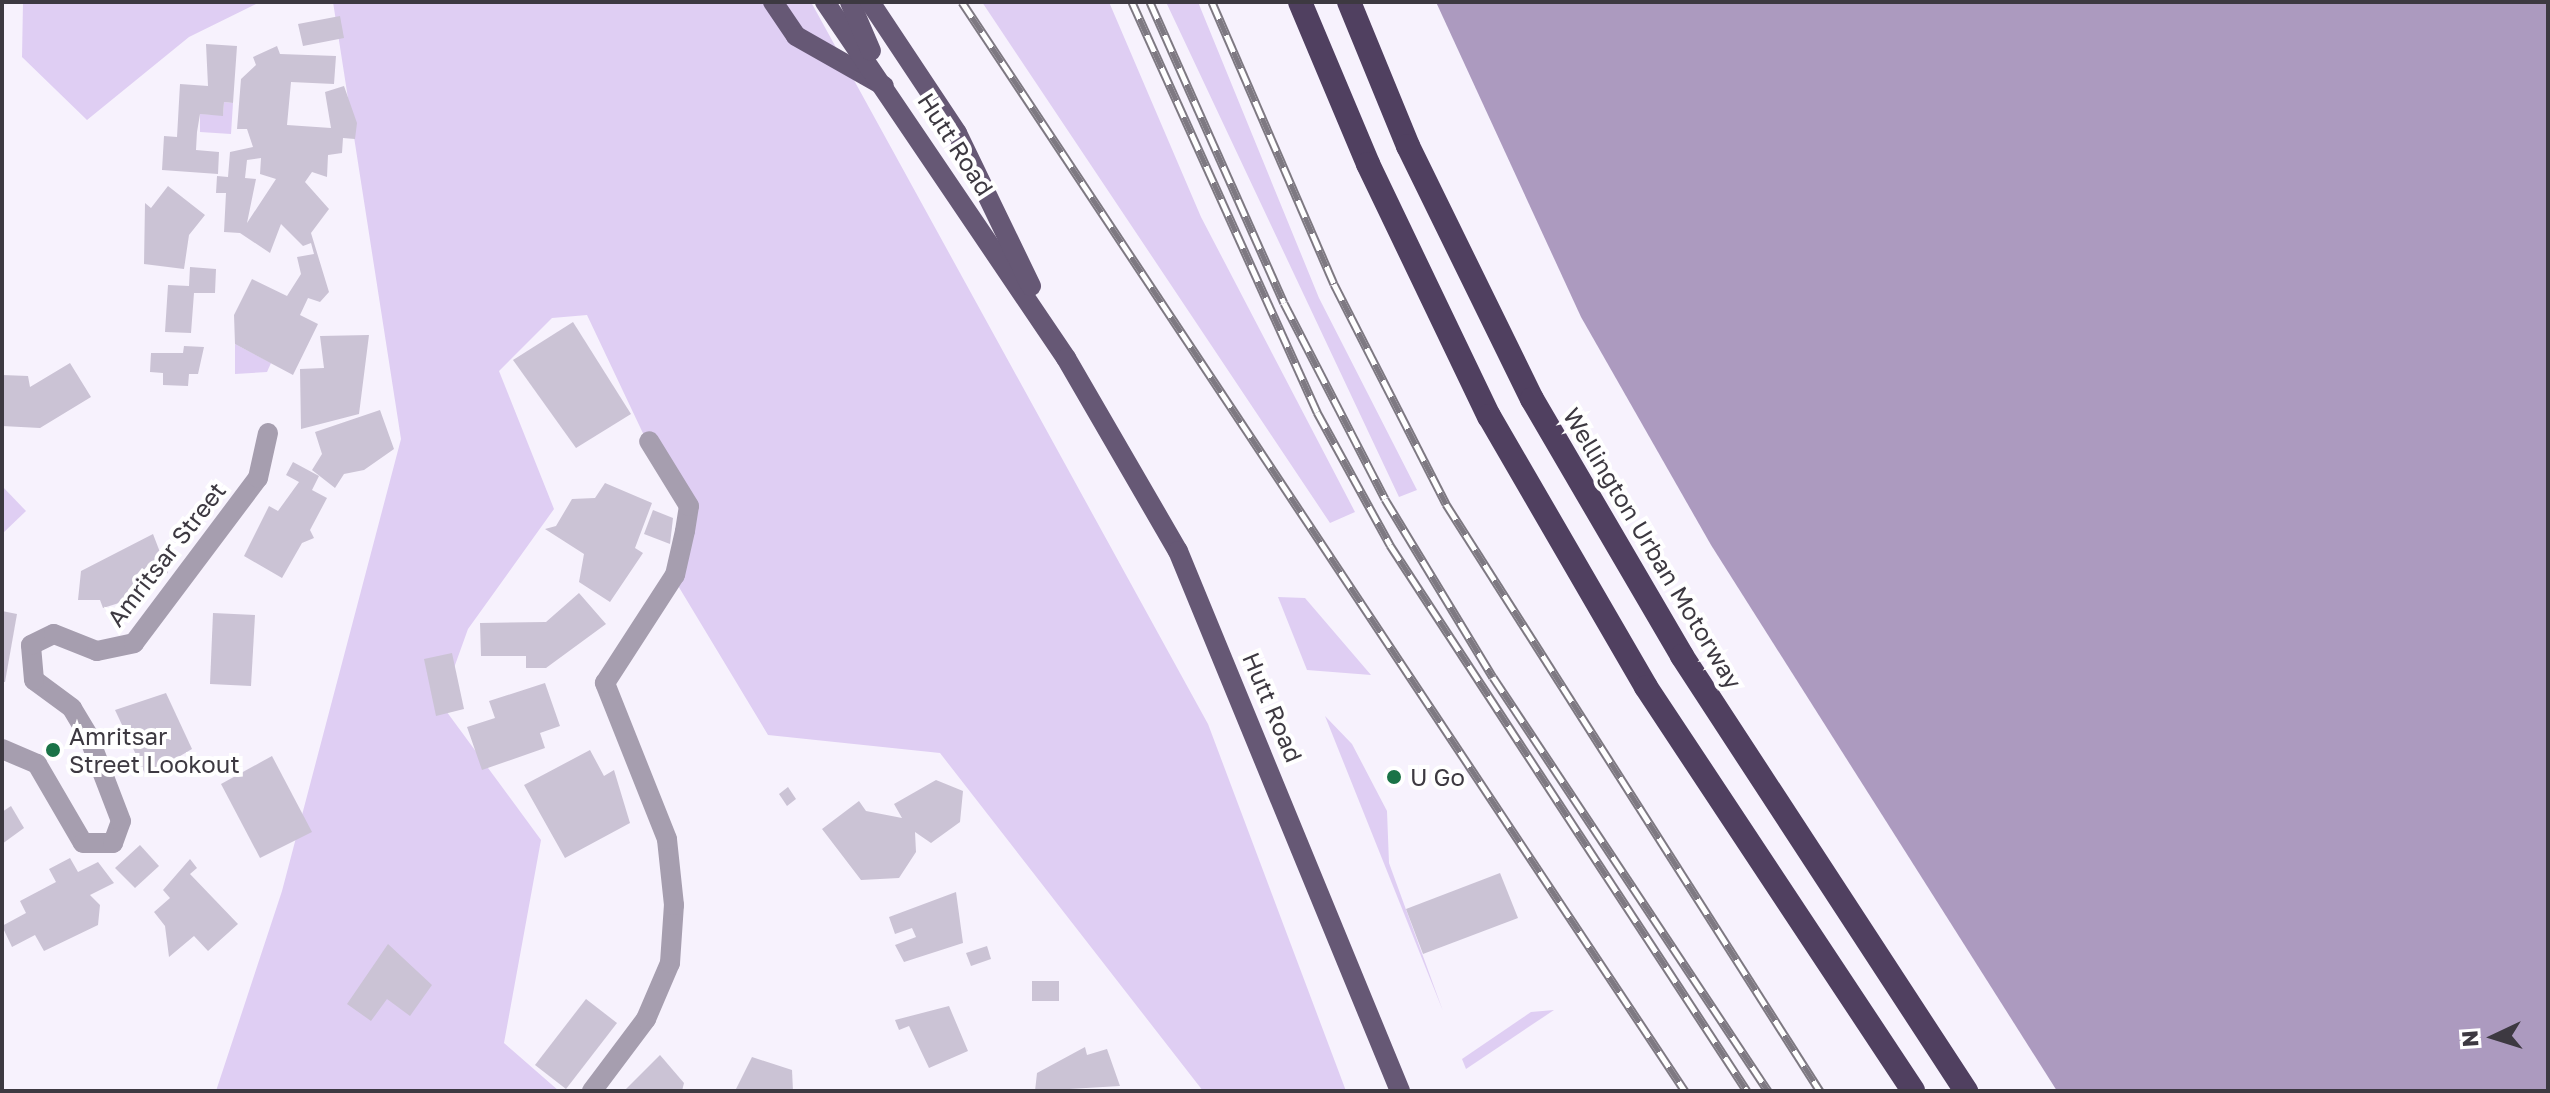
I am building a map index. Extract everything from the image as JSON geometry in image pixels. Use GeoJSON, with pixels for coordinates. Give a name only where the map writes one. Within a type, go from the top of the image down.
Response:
{"type":"FeatureCollection","features":[{"type":"Feature","properties":{"kind":"highway"},"geometry":{"type":"LineString","coordinates":[[1300,2],[1368,164],[1489,416],[1646,687],[1913,1091]]}},
{"type":"Feature","properties":{"kind":"highway","name":"Wellington Urban Motorway"},"geometry":{"type":"LineString","coordinates":[[1349,2],[1408,146],[1532,399],[1682,656],[1966,1091]]}},
{"type":"Feature","properties":{"kind":"main road"},"geometry":{"type":"LineString","coordinates":[[773,2],[796,36],[887,88]]}},
{"type":"Feature","properties":{"kind":"main road","name":"Hutt Road"},"geometry":{"type":"LineString","coordinates":[[825,2],[887,88],[1066,358],[1178,551],[1400,1091]]}},
{"type":"Feature","properties":{"kind":"main road"},"geometry":{"type":"LineString","coordinates":[[850,2],[887,88]]}},
{"type":"Feature","properties":{"kind":"main road","name":"Hutt Road"},"geometry":{"type":"LineString","coordinates":[[870,2],[957,133],[1066,358]]}},
{"type":"Feature","properties":{"kind":"street","name":"Amritsar Street"},"geometry":{"type":"LineString","coordinates":[[2,749],[37,764],[83,843],[113,843],[121,821],[88,735],[72,708],[34,680],[31,645],[44,635],[97,651],[134,643],[258,478],[268,433]]}},
{"type":"Feature","properties":{"kind":"street"},"geometry":{"type":"LineString","coordinates":[[592,1091],[646,1019],[671,950],[667,839],[605,683],[675,575],[685,531],[689,506],[649,441]]}},
{"type":"Feature","properties":{"kind":"shaded area"},"geometry":{"type":"Polygon","coordinates":[[[23,2],[260,2],[189,37],[87,120],[22,57],[23,2]]]}},
{"type":"Feature","properties":{"kind":"shaded area"},"geometry":{"type":"Polygon","coordinates":[[[333,2],[811,2],[1208,724],[1346,1091],[1203,1091],[940,753],[768,735],[677,584],[692,508],[649,446],[587,315],[552,318],[499,371],[554,509],[468,629],[441,704],[541,840],[504,1043],[559,1091],[216,1091],[282,891],[401,439],[333,2]]]}},
{"type":"Feature","properties":{"kind":"shaded area"},"geometry":{"type":"Polygon","coordinates":[[[982,2],[1109,2],[1201,217],[1355,512],[1330,523],[982,2]]]}},
{"type":"Feature","properties":{"kind":"shaded area"},"geometry":{"type":"Polygon","coordinates":[[[1166,2],[1198,2],[1319,298],[1417,490],[1399,497],[1166,2]]]}},
{"type":"Feature","properties":{"kind":"shaded area"},"geometry":{"type":"Polygon","coordinates":[[[1436,2],[2548,2],[2548,1091],[2057,1091],[1711,545],[1581,317],[1436,2]]]}},
{"type":"Feature","properties":{"kind":"shaded area"},"geometry":{"type":"Polygon","coordinates":[[[224,102],[233,103],[231,134],[200,132],[200,114],[223,115],[224,102]]]}},
{"type":"Feature","properties":{"kind":"shaded area"},"geometry":{"type":"Polygon","coordinates":[[[235,344],[271,363],[267,372],[235,374],[235,344]]]}},
{"type":"Feature","properties":{"kind":"shaded area"},"geometry":{"type":"Polygon","coordinates":[[[2,486],[26,511],[2,534],[2,486]]]}},
{"type":"Feature","properties":{"kind":"shaded area"},"geometry":{"type":"Polygon","coordinates":[[[1278,597],[1305,598],[1371,675],[1307,670],[1278,597]]]}},
{"type":"Feature","properties":{"kind":"shaded area"},"geometry":{"type":"Polygon","coordinates":[[[1325,716],[1352,744],[1387,811],[1389,863],[1443,1011],[1325,716]]]}},
{"type":"Feature","properties":{"kind":"shaded area"},"geometry":{"type":"Polygon","coordinates":[[[1554,1010],[1466,1069],[1462,1059],[1531,1012],[1554,1010]]]}},
{"type":"Feature","properties":{"kind":"building"},"geometry":{"type":"Polygon","coordinates":[[[340,16],[344,38],[303,46],[298,24],[340,16]]]}},
{"type":"Feature","properties":{"kind":"building"},"geometry":{"type":"Polygon","coordinates":[[[206,44],[237,46],[233,103],[224,102],[223,116],[200,114],[197,132],[196,150],[219,152],[218,174],[162,170],[164,136],[177,137],[180,84],[208,86],[206,44]]]}},
{"type":"Feature","properties":{"kind":"building"},"geometry":{"type":"Polygon","coordinates":[[[277,46],[280,54],[336,56],[334,84],[291,82],[287,125],[331,128],[325,92],[344,86],[357,123],[355,139],[343,138],[342,153],[328,155],[327,177],[312,172],[305,182],[329,209],[311,233],[329,292],[320,302],[308,298],[300,315],[318,324],[293,375],[235,344],[234,315],[252,279],[287,296],[301,274],[297,257],[314,254],[311,243],[303,246],[281,224],[270,253],[240,233],[224,232],[226,193],[216,193],[217,176],[228,177],[230,152],[253,147],[247,129],[237,129],[241,79],[256,65],[253,57],[277,46]],[[261,158],[247,160],[245,178],[256,179],[247,223],[276,179],[260,174],[261,158]]]}},
{"type":"Feature","properties":{"kind":"building"},"geometry":{"type":"Polygon","coordinates":[[[168,186],[205,215],[189,235],[184,269],[144,264],[145,203],[151,208],[168,186]]]}},
{"type":"Feature","properties":{"kind":"building"},"geometry":{"type":"Polygon","coordinates":[[[190,267],[216,269],[215,293],[194,293],[191,333],[165,332],[168,285],[189,286],[190,267]]]}},
{"type":"Feature","properties":{"kind":"building"},"geometry":{"type":"Polygon","coordinates":[[[573,322],[631,414],[576,448],[513,360],[573,322]]]}},
{"type":"Feature","properties":{"kind":"building"},"geometry":{"type":"Polygon","coordinates":[[[369,335],[359,414],[301,429],[300,369],[324,368],[320,336],[369,335]]]}},
{"type":"Feature","properties":{"kind":"building"},"geometry":{"type":"Polygon","coordinates":[[[184,346],[204,347],[198,374],[189,374],[188,386],[163,385],[163,373],[150,372],[151,353],[183,353],[184,346]]]}},
{"type":"Feature","properties":{"kind":"building"},"geometry":{"type":"Polygon","coordinates":[[[70,363],[91,397],[40,428],[2,426],[2,375],[28,376],[30,387],[70,363]]]}},
{"type":"Feature","properties":{"kind":"building"},"geometry":{"type":"Polygon","coordinates":[[[380,410],[394,449],[364,470],[344,474],[335,488],[312,470],[322,454],[315,432],[380,410]]]}},
{"type":"Feature","properties":{"kind":"building"},"geometry":{"type":"Polygon","coordinates":[[[293,462],[319,476],[312,490],[327,498],[310,530],[314,538],[302,543],[282,578],[244,556],[269,506],[278,511],[299,482],[286,475],[293,462]]]}},
{"type":"Feature","properties":{"kind":"building"},"geometry":{"type":"Polygon","coordinates":[[[605,483],[652,503],[635,548],[643,553],[610,602],[579,582],[584,554],[545,529],[556,526],[572,499],[595,498],[605,483]]]}},
{"type":"Feature","properties":{"kind":"building"},"geometry":{"type":"Polygon","coordinates":[[[653,510],[673,518],[670,544],[644,534],[653,510]]]}},
{"type":"Feature","properties":{"kind":"building"},"geometry":{"type":"Polygon","coordinates":[[[153,534],[168,573],[147,580],[151,593],[103,608],[100,600],[78,600],[81,571],[153,534]]]}},
{"type":"Feature","properties":{"kind":"building"},"geometry":{"type":"Polygon","coordinates":[[[579,593],[606,624],[546,668],[526,668],[526,656],[481,656],[480,623],[546,622],[579,593]]]}},
{"type":"Feature","properties":{"kind":"building"},"geometry":{"type":"Polygon","coordinates":[[[2,611],[17,614],[5,682],[2,682],[2,611]]]}},
{"type":"Feature","properties":{"kind":"building"},"geometry":{"type":"Polygon","coordinates":[[[213,613],[255,615],[251,686],[210,684],[213,613]]]}},
{"type":"Feature","properties":{"kind":"building"},"geometry":{"type":"Polygon","coordinates":[[[452,653],[464,709],[436,716],[424,659],[452,653]]]}},
{"type":"Feature","properties":{"kind":"building"},"geometry":{"type":"Polygon","coordinates":[[[545,683],[560,726],[540,733],[545,748],[482,770],[467,727],[495,718],[489,701],[545,683]]]}},
{"type":"Feature","properties":{"kind":"building"},"geometry":{"type":"Polygon","coordinates":[[[166,693],[192,749],[146,776],[115,710],[166,693]]]}},
{"type":"Feature","properties":{"kind":"building"},"geometry":{"type":"Polygon","coordinates":[[[590,750],[604,776],[614,770],[630,823],[565,858],[524,785],[590,750]]]}},
{"type":"Feature","properties":{"kind":"building"},"geometry":{"type":"Polygon","coordinates":[[[272,756],[312,832],[260,858],[221,784],[272,756]]]}},
{"type":"Feature","properties":{"kind":"building"},"geometry":{"type":"Polygon","coordinates":[[[936,780],[963,791],[960,822],[931,843],[915,832],[916,852],[899,878],[861,880],[822,829],[859,801],[866,811],[902,818],[894,804],[936,780]]]}},
{"type":"Feature","properties":{"kind":"building"},"geometry":{"type":"Polygon","coordinates":[[[788,787],[796,799],[787,806],[779,794],[788,787]]]}},
{"type":"Feature","properties":{"kind":"building"},"geometry":{"type":"Polygon","coordinates":[[[11,806],[24,828],[2,844],[2,812],[11,806]]]}},
{"type":"Feature","properties":{"kind":"building"},"geometry":{"type":"Polygon","coordinates":[[[140,845],[159,866],[135,888],[115,868],[140,845]]]}},
{"type":"Feature","properties":{"kind":"building"},"geometry":{"type":"Polygon","coordinates":[[[70,858],[78,872],[98,862],[114,883],[90,895],[100,905],[98,925],[44,951],[35,935],[12,947],[2,926],[26,913],[20,901],[56,882],[49,869],[70,858]]]}},
{"type":"Feature","properties":{"kind":"building"},"geometry":{"type":"Polygon","coordinates":[[[190,859],[197,868],[190,874],[238,924],[208,951],[194,936],[169,957],[165,926],[154,912],[170,898],[163,890],[190,859]]]}},
{"type":"Feature","properties":{"kind":"building"},"geometry":{"type":"Polygon","coordinates":[[[1500,873],[1518,918],[1423,954],[1406,909],[1500,873]]]}},
{"type":"Feature","properties":{"kind":"building"},"geometry":{"type":"Polygon","coordinates":[[[956,892],[963,943],[904,962],[895,945],[916,937],[912,928],[895,934],[889,917],[956,892]]]}},
{"type":"Feature","properties":{"kind":"building"},"geometry":{"type":"Polygon","coordinates":[[[388,944],[432,985],[410,1016],[387,999],[371,1021],[347,1004],[388,944]]]}},
{"type":"Feature","properties":{"kind":"building"},"geometry":{"type":"Polygon","coordinates":[[[987,946],[991,959],[971,966],[966,953],[987,946]]]}},
{"type":"Feature","properties":{"kind":"building"},"geometry":{"type":"Polygon","coordinates":[[[1032,981],[1059,981],[1059,1001],[1032,1001],[1032,981]]]}},
{"type":"Feature","properties":{"kind":"building"},"geometry":{"type":"Polygon","coordinates":[[[586,999],[617,1023],[566,1089],[535,1065],[586,999]]]}},
{"type":"Feature","properties":{"kind":"building"},"geometry":{"type":"Polygon","coordinates":[[[949,1006],[968,1051],[929,1068],[909,1026],[899,1030],[895,1020],[949,1006]]]}},
{"type":"Feature","properties":{"kind":"building"},"geometry":{"type":"Polygon","coordinates":[[[1085,1047],[1087,1055],[1107,1049],[1120,1086],[1035,1091],[1037,1073],[1085,1047]]]}},
{"type":"Feature","properties":{"kind":"building"},"geometry":{"type":"Polygon","coordinates":[[[660,1055],[684,1083],[682,1091],[624,1091],[660,1055]]]}},
{"type":"Feature","properties":{"kind":"building"},"geometry":{"type":"Polygon","coordinates":[[[752,1057],[792,1070],[793,1091],[735,1091],[752,1057]]]}},
{"type":"Feature","properties":{"kind":"railway"},"geometry":{"type":"LineString","coordinates":[[962,2],[1685,1091]]}},
{"type":"Feature","properties":{"kind":"railway"},"geometry":{"type":"LineString","coordinates":[[1132,2],[1317,412],[1390,545],[1747,1091]]}},
{"type":"Feature","properties":{"kind":"railway"},"geometry":{"type":"LineString","coordinates":[[1150,2],[1284,303],[1385,499],[1493,677],[1768,1091]]}},
{"type":"Feature","properties":{"kind":"railway"},"geometry":{"type":"LineString","coordinates":[[1212,2],[1334,284],[1446,504],[1820,1091]]}},
{"type":"Feature","properties":{"kind":"place","name":"Amritsar Street Lookout"},"geometry":{"type":"Point","coordinates":[53,750]}},
{"type":"Feature","properties":{"kind":"place","name":"U Go"},"geometry":{"type":"Point","coordinates":[1394,777]}}]}
